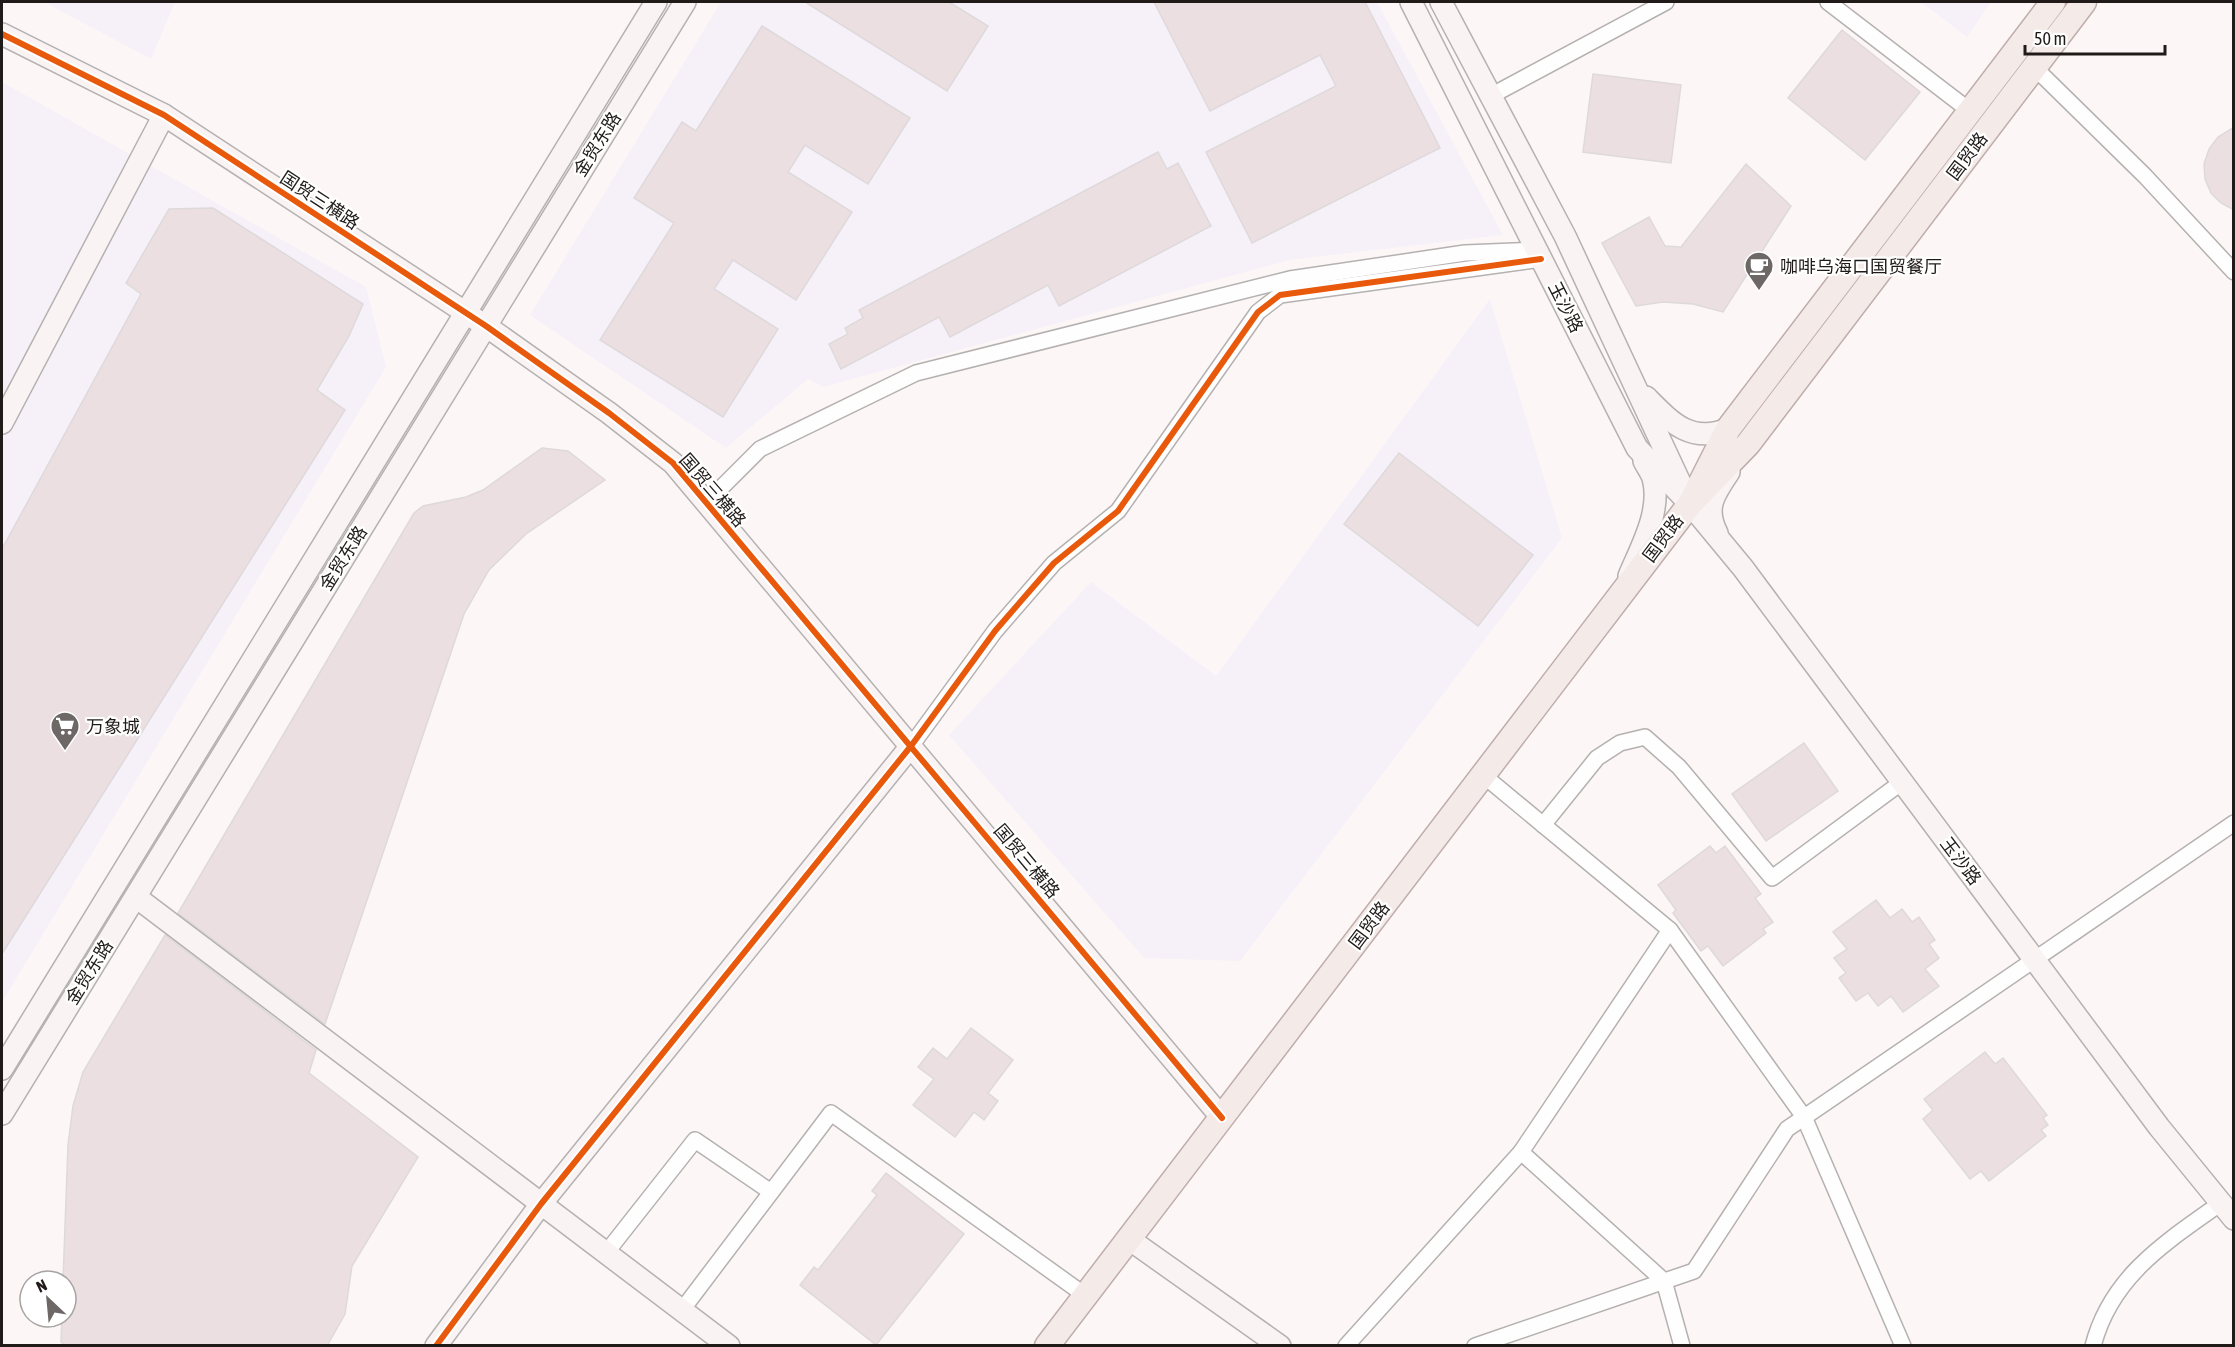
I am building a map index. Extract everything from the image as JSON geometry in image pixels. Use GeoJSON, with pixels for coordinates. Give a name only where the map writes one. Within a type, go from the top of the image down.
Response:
{"type":"FeatureCollection","features":[{"type":"Feature","properties":{"kind":"main road","name":"金贸东路"},"geometry":{"type":"LineString","coordinates":[[2,1069],[656,2]]}},
{"type":"Feature","properties":{"kind":"main road","name":"金贸东路"},"geometry":{"type":"LineString","coordinates":[[2,1114],[685,2]]}},
{"type":"Feature","properties":{"kind":"main road","name":"玉沙路"},"geometry":{"type":"LineString","coordinates":[[1411,2],[1636,448],[1690,504],[1723,544],[2159,1127],[2227,1211]]}},
{"type":"Feature","properties":{"kind":"main road","name":"玉沙路"},"geometry":{"type":"LineString","coordinates":[[1441,2],[1565,236],[1690,504]]}},
{"type":"Feature","properties":{"kind":"main road","name":"国贸路"},"geometry":{"type":"LineString","coordinates":[[1690,504],[1728,429],[2053,2]]}},
{"type":"Feature","properties":{"kind":"main road","name":"国贸路"},"geometry":{"type":"LineString","coordinates":[[1047,1346],[1690,504],[1748,444],[2084,2]]}},
{"type":"Feature","properties":{"kind":"main road","name":"国贸三横路"},"geometry":{"type":"LineString","coordinates":[[2,34],[164,115],[486,326],[609,413],[673,463],[1222,1118]]}},
{"type":"Feature","properties":{"kind":"main road"},"geometry":{"type":"LineString","coordinates":[[2,423],[164,115]]}},
{"type":"Feature","properties":{"kind":"main road"},"geometry":{"type":"LineString","coordinates":[[1636,386],[1664,414],[1681,427],[1705,435],[1728,429]]}},
{"type":"Feature","properties":{"kind":"main road"},"geometry":{"type":"LineString","coordinates":[[1723,544],[1711,522],[1711,505],[1748,444]]}},
{"type":"Feature","properties":{"kind":"main road"},"geometry":{"type":"LineString","coordinates":[[1622,593],[1644,540],[1655,494],[1653,477],[1636,448]]}},
{"type":"Feature","properties":{"kind":"main road"},"geometry":{"type":"LineString","coordinates":[[436,1346],[541,1204],[911,746]]}},
{"type":"Feature","properties":{"kind":"main road"},"geometry":{"type":"LineString","coordinates":[[136,897],[729,1346]]}},
{"type":"Feature","properties":{"kind":"main road"},"geometry":{"type":"LineString","coordinates":[[1130,1239],[1280,1346]]}},
{"type":"Feature","properties":{"kind":"street"},"geometry":{"type":"LineString","coordinates":[[1498,92],[1666,2]]}},
{"type":"Feature","properties":{"kind":"street"},"geometry":{"type":"LineString","coordinates":[[1827,2],[1970,111]]}},
{"type":"Feature","properties":{"kind":"street"},"geometry":{"type":"LineString","coordinates":[[2034,67],[2145,176],[2234,272]]}},
{"type":"Feature","properties":{"kind":"street"},"geometry":{"type":"LineString","coordinates":[[706,503],[760,449],[916,373],[1290,279],[1465,253],[1539,255]]}},
{"type":"Feature","properties":{"kind":"street"},"geometry":{"type":"LineString","coordinates":[[911,746],[995,631],[1054,563],[1118,511],[1258,312],[1272,300],[1280,295],[1539,255]]}},
{"type":"Feature","properties":{"kind":"street"},"geometry":{"type":"LineString","coordinates":[[1544,825],[1597,758],[1620,743],[1645,737],[1678,767],[1772,878],[1902,782]]}},
{"type":"Feature","properties":{"kind":"street"},"geometry":{"type":"LineString","coordinates":[[1483,775],[1670,930],[1804,1118],[1903,1346]]}},
{"type":"Feature","properties":{"kind":"street"},"geometry":{"type":"LineString","coordinates":[[1475,1346],[1694,1271],[1787,1129],[2234,823]]}},
{"type":"Feature","properties":{"kind":"street"},"geometry":{"type":"LineString","coordinates":[[1346,1346],[1521,1152],[1670,930]]}},
{"type":"Feature","properties":{"kind":"street"},"geometry":{"type":"LineString","coordinates":[[682,1310],[831,1113],[1086,1296]]}},
{"type":"Feature","properties":{"kind":"street"},"geometry":{"type":"LineString","coordinates":[[606,1252],[695,1140],[771,1192]]}},
{"type":"Feature","properties":{"kind":"street"},"geometry":{"type":"LineString","coordinates":[[1521,1152],[1664,1281],[1682,1346]]}},
{"type":"Feature","properties":{"kind":"street"},"geometry":{"type":"LineString","coordinates":[[2093,1346],[2097,1330],[2119,1289],[2151,1253],[2227,1211]]}},
{"type":"Feature","properties":{"kind":"shaded area"},"geometry":{"type":"Polygon","coordinates":[[[44,2],[175,2],[151,59],[44,2]]]}},
{"type":"Feature","properties":{"kind":"shaded area"},"geometry":{"type":"Polygon","coordinates":[[[721,2],[1377,2],[1503,235],[1289,260],[823,387],[808,379],[726,448],[530,315],[721,2]]]}},
{"type":"Feature","properties":{"kind":"shaded area"},"geometry":{"type":"Polygon","coordinates":[[[1921,2],[1991,2],[1967,37],[1921,2]]]}},
{"type":"Feature","properties":{"kind":"shaded area","name":"万象城"},"geometry":{"type":"Polygon","coordinates":[[[2,82],[366,287],[386,367],[2,1002],[2,82]]]}},
{"type":"Feature","properties":{"kind":"shaded area"},"geometry":{"type":"Polygon","coordinates":[[[1490,299],[1562,538],[1240,961],[1144,958],[949,735],[1091,582],[1216,676],[1490,299]]]}},
{"type":"Feature","properties":{"kind":"building"},"geometry":{"type":"Polygon","coordinates":[[[805,2],[949,2],[988,26],[947,91],[805,2]]]}},
{"type":"Feature","properties":{"kind":"building"},"geometry":{"type":"Polygon","coordinates":[[[1154,2],[1365,2],[1440,148],[1252,243],[1206,152],[1336,86],[1320,55],[1210,111],[1154,2]]]}},
{"type":"Feature","properties":{"kind":"building"},"geometry":{"type":"Polygon","coordinates":[[[762,26],[910,118],[868,184],[805,145],[788,172],[852,212],[796,300],[733,260],[714,289],[778,329],[723,417],[600,340],[674,223],[634,198],[682,122],[696,131],[762,26]]]}},
{"type":"Feature","properties":{"kind":"building"},"geometry":{"type":"Polygon","coordinates":[[[1842,30],[1920,92],[1865,160],[1788,98],[1842,30]]]}},
{"type":"Feature","properties":{"kind":"building"},"geometry":{"type":"Polygon","coordinates":[[[1593,74],[1681,85],[1671,163],[1583,152],[1593,74]]]}},
{"type":"Feature","properties":{"kind":"building"},"geometry":{"type":"Polygon","coordinates":[[[2234,127],[2234,210],[2221,203],[2211,193],[2205,179],[2204,164],[2209,149],[2218,137],[2234,127]]]}},
{"type":"Feature","properties":{"kind":"building"},"geometry":{"type":"Polygon","coordinates":[[[1158,152],[1167,169],[1178,163],[1211,226],[1059,306],[1048,285],[950,337],[939,317],[841,369],[829,344],[848,334],[845,328],[863,318],[859,310],[1158,152]]]}},
{"type":"Feature","properties":{"kind":"building"},"geometry":{"type":"Polygon","coordinates":[[[1746,164],[1791,206],[1723,312],[1693,304],[1663,302],[1636,306],[1602,243],[1649,217],[1665,246],[1681,247],[1746,164]]]}},
{"type":"Feature","properties":{"kind":"building","name":"万象城"},"geometry":{"type":"Polygon","coordinates":[[[213,208],[363,304],[349,336],[317,390],[345,410],[2,954],[2,549],[141,294],[126,283],[169,209],[213,208]]]}},
{"type":"Feature","properties":{"kind":"building"},"geometry":{"type":"Polygon","coordinates":[[[542,448],[568,451],[605,480],[526,534],[489,570],[464,614],[325,1024],[178,913],[414,513],[423,506],[466,497],[483,490],[542,448]]]}},
{"type":"Feature","properties":{"kind":"building"},"geometry":{"type":"Polygon","coordinates":[[[1399,453],[1533,555],[1478,626],[1344,524],[1399,453]]]}},
{"type":"Feature","properties":{"kind":"building"},"geometry":{"type":"Polygon","coordinates":[[[1804,743],[1838,791],[1766,841],[1732,794],[1804,743]]]}},
{"type":"Feature","properties":{"kind":"building"},"geometry":{"type":"Polygon","coordinates":[[[1710,846],[1716,853],[1725,846],[1761,894],[1755,898],[1773,922],[1763,929],[1766,933],[1723,966],[1708,946],[1701,951],[1673,913],[1676,910],[1658,885],[1710,846]]]}},
{"type":"Feature","properties":{"kind":"building"},"geometry":{"type":"Polygon","coordinates":[[[1876,900],[1890,918],[1902,909],[1912,922],[1919,917],[1935,940],[1929,944],[1939,958],[1925,969],[1939,986],[1903,1012],[1891,996],[1878,1006],[1868,993],[1856,1001],[1839,978],[1846,973],[1834,958],[1847,949],[1833,932],[1876,900]]]}},
{"type":"Feature","properties":{"kind":"building"},"geometry":{"type":"Polygon","coordinates":[[[165,935],[316,1050],[309,1073],[418,1157],[352,1266],[345,1314],[327,1346],[67,1346],[61,1342],[62,1329],[78,1329],[78,1269],[63,1269],[68,1145],[73,1106],[83,1072],[165,935]]]}},
{"type":"Feature","properties":{"kind":"building"},"geometry":{"type":"Polygon","coordinates":[[[971,1028],[1013,1060],[988,1093],[998,1101],[984,1120],[974,1112],[955,1137],[913,1105],[934,1079],[918,1067],[933,1048],[947,1059],[971,1028]]]}},
{"type":"Feature","properties":{"kind":"building"},"geometry":{"type":"Polygon","coordinates":[[[1985,1052],[1995,1064],[2003,1058],[2047,1115],[2043,1118],[2048,1125],[2041,1130],[2046,1136],[1989,1181],[1981,1171],[1970,1179],[1923,1119],[1933,1110],[1924,1099],[1985,1052]]]}},
{"type":"Feature","properties":{"kind":"building"},"geometry":{"type":"Polygon","coordinates":[[[886,1173],[964,1234],[876,1345],[800,1285],[814,1267],[818,1270],[877,1195],[872,1191],[886,1173]]]}},
{"type":"Feature","properties":{"kind":"cycle path"},"geometry":{"type":"LineString","coordinates":[[2,34],[164,115],[486,326],[609,413],[673,463],[1222,1118]]}},
{"type":"Feature","properties":{"kind":"cycle path"},"geometry":{"type":"LineString","coordinates":[[436,1346],[541,1204],[911,746],[995,631],[1054,563],[1118,511],[1258,312],[1280,295],[1541,259]]}},
{"type":"Feature","properties":{"kind":"place","name":"咖啡乌海口国贸餐厅"},"geometry":{"type":"Point","coordinates":[1759,292]}},
{"type":"Feature","properties":{"kind":"place","name":"万象城"},"geometry":{"type":"Point","coordinates":[65,752]}}]}
